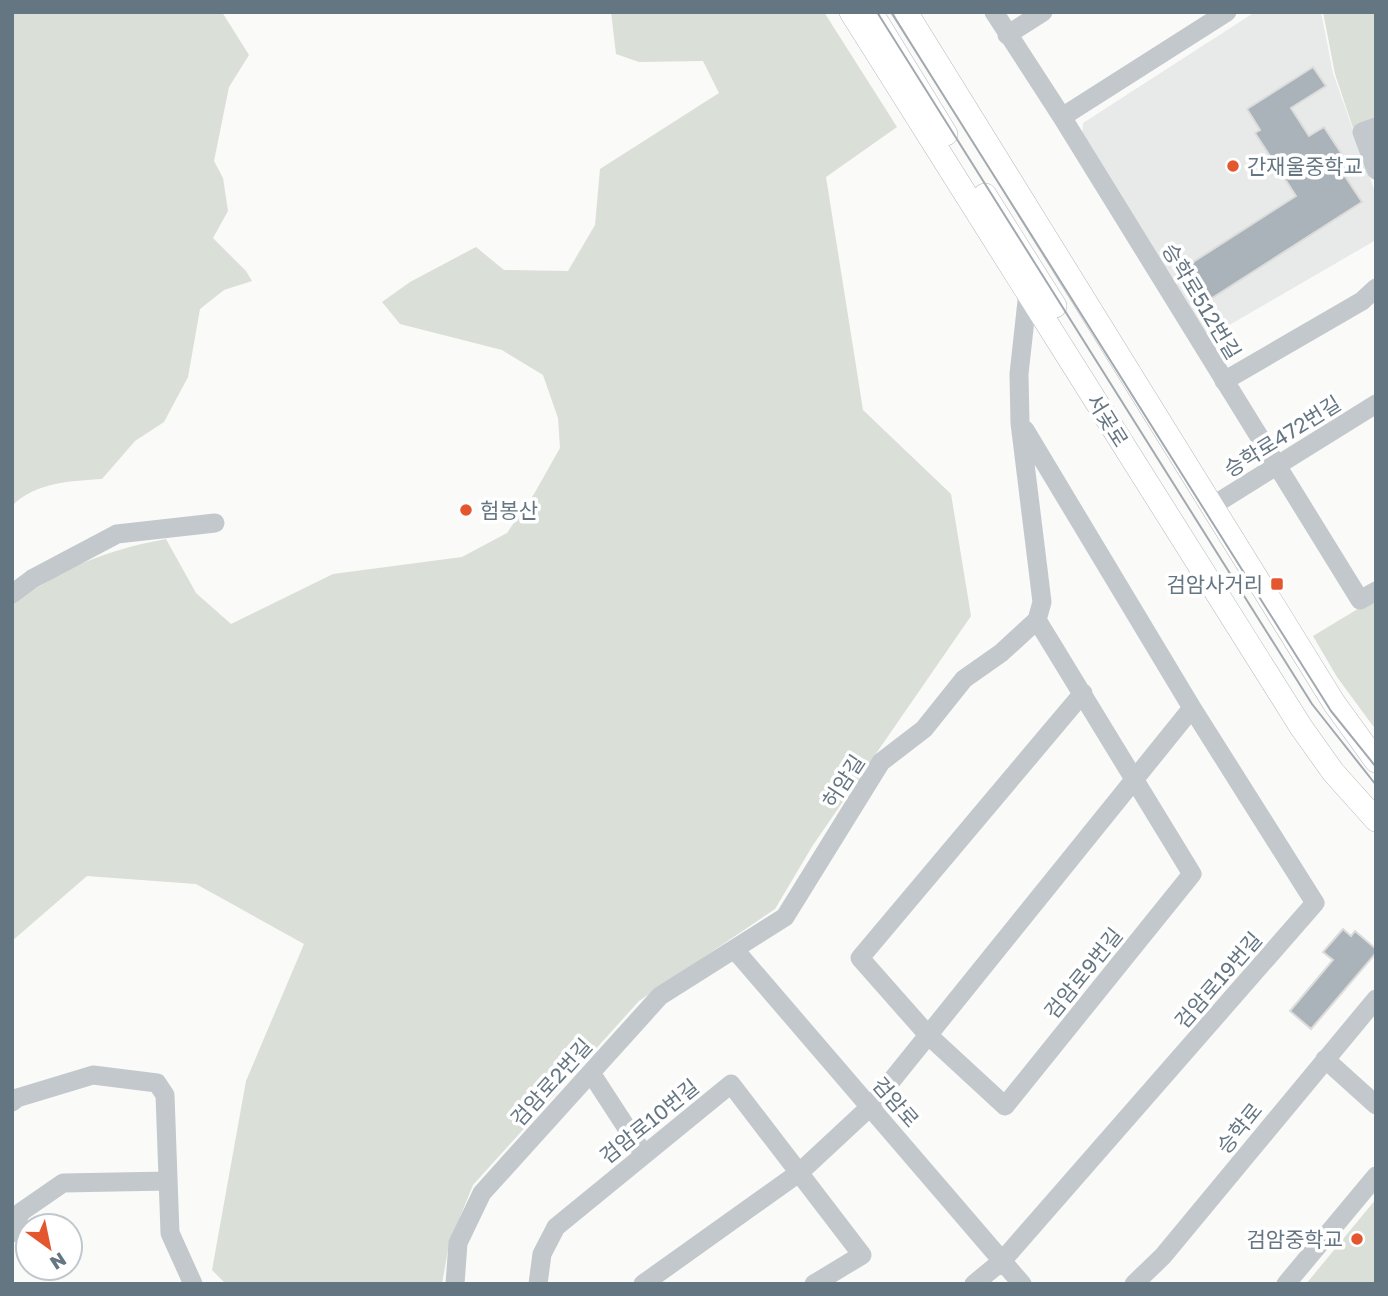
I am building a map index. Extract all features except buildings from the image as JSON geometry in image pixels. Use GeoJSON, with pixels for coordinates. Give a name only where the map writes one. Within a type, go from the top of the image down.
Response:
{"type":"FeatureCollection","features":[{"type":"Feature","properties":{"kind":"main road","name":"서곶로"},"geometry":{"type":"LineString","coordinates":[[851,12],[1301,727],[1333,772],[1376,820]]}},
{"type":"Feature","properties":{"kind":"main road","name":"서곶로"},"geometry":{"type":"LineString","coordinates":[[871,12],[1250,627],[1325,741],[1376,805]]}},
{"type":"Feature","properties":{"kind":"main road","name":"서곶로"},"geometry":{"type":"LineString","coordinates":[[906,12],[1334,703],[1376,761]]}},
{"type":"Feature","properties":{"kind":"street","name":"승학로512번길"},"geometry":{"type":"LineString","coordinates":[[993,12],[1062,117],[1360,600],[1376,591]]}},
{"type":"Feature","properties":{"kind":"street"},"geometry":{"type":"LineString","coordinates":[[1007,34],[1043,12]]}},
{"type":"Feature","properties":{"kind":"street"},"geometry":{"type":"LineString","coordinates":[[1062,117],[1227,12]]}},
{"type":"Feature","properties":{"kind":"street"},"geometry":{"type":"LineString","coordinates":[[1376,127],[1362,132],[1376,170]]}},
{"type":"Feature","properties":{"kind":"street"},"geometry":{"type":"LineString","coordinates":[[1224,381],[1362,300],[1376,288]]}},
{"type":"Feature","properties":{"kind":"street"},"geometry":{"type":"LineString","coordinates":[[1028,292],[1019,374],[1020,423],[1042,602],[1037,620],[1135,778]]}},
{"type":"Feature","properties":{"kind":"street","name":"승학로472번길"},"geometry":{"type":"LineString","coordinates":[[1212,506],[1375,405]]}},
{"type":"Feature","properties":{"kind":"street"},"geometry":{"type":"LineString","coordinates":[[643,1284],[800,1172],[871,1106],[1192,708],[1020,423]]}},
{"type":"Feature","properties":{"kind":"street"},"geometry":{"type":"LineString","coordinates":[[12,594],[32,579],[117,534],[215,523]]}},
{"type":"Feature","properties":{"kind":"street","name":"허암길"},"geometry":{"type":"LineString","coordinates":[[735,950],[785,917],[881,762],[924,729],[964,680],[1001,653],[1037,620]]}},
{"type":"Feature","properties":{"kind":"street","name":"검암로9번길"},"geometry":{"type":"LineString","coordinates":[[1083,693],[860,958],[928,1035],[1005,1106],[1192,874],[1135,778]]}},
{"type":"Feature","properties":{"kind":"street","name":"검암로19번길"},"geometry":{"type":"LineString","coordinates":[[1002,1261],[1315,904],[1192,708]]}},
{"type":"Feature","properties":{"kind":"street","name":"검암로2번길"},"geometry":{"type":"LineString","coordinates":[[455,1284],[458,1243],[482,1193],[660,996],[735,950]]}},
{"type":"Feature","properties":{"kind":"street","name":"검암로"},"geometry":{"type":"LineString","coordinates":[[735,950],[1021,1284]]}},
{"type":"Feature","properties":{"kind":"street","name":"승학로"},"geometry":{"type":"LineString","coordinates":[[1134,1284],[1163,1256],[1376,999]]}},
{"type":"Feature","properties":{"kind":"street"},"geometry":{"type":"LineString","coordinates":[[1325,1059],[1376,1105]]}},
{"type":"Feature","properties":{"kind":"street"},"geometry":{"type":"LineString","coordinates":[[591,1073],[643,1153]]}},
{"type":"Feature","properties":{"kind":"street"},"geometry":{"type":"LineString","coordinates":[[12,1102],[17,1098],[93,1075],[156,1083],[165,1095],[170,1233],[185,1282]]}},
{"type":"Feature","properties":{"kind":"street","name":"검암로10번길"},"geometry":{"type":"LineString","coordinates":[[538,1284],[542,1254],[556,1227],[643,1153],[731,1084],[862,1255],[814,1284]]}},
{"type":"Feature","properties":{"kind":"street"},"geometry":{"type":"LineString","coordinates":[[1286,1284],[1376,1176]]}},
{"type":"Feature","properties":{"kind":"street"},"geometry":{"type":"LineString","coordinates":[[12,1233],[21,1212],[63,1184],[168,1181]]}},
{"type":"Feature","properties":{"kind":"street"},"geometry":{"type":"LineString","coordinates":[[974,1284],[1002,1261]]}},
{"type":"Feature","properties":{"kind":"shaded area"},"geometry":{"type":"Polygon","coordinates":[[[12,12],[222,12],[249,55],[229,87],[214,161],[223,178],[228,211],[213,238],[246,271],[252,281],[224,290],[200,309],[188,377],[164,422],[135,441],[102,479],[43,487],[21,498],[12,506],[12,12]]]}},
{"type":"Feature","properties":{"kind":"shaded area"},"geometry":{"type":"Polygon","coordinates":[[[611,12],[824,12],[897,127],[826,177],[863,410],[951,494],[971,616],[813,845],[775,909],[639,1001],[473,1185],[449,1244],[442,1284],[226,1284],[212,1270],[246,1081],[304,944],[196,884],[87,876],[12,941],[12,593],[38,587],[62,572],[106,554],[166,539],[196,593],[231,624],[333,574],[462,557],[507,533],[534,494],[560,448],[558,418],[543,375],[502,350],[400,324],[382,302],[410,282],[476,247],[504,270],[568,271],[595,225],[600,169],[719,93],[703,61],[639,62],[616,54],[611,12]]]}},
{"type":"Feature","properties":{"kind":"shaded area","name":"간재울중학교"},"geometry":{"type":"Polygon","coordinates":[[[1255,12],[1321,12],[1333,73],[1376,195],[1376,240],[1207,338],[1082,137],[1083,123],[1255,12]]]}},
{"type":"Feature","properties":{"kind":"shaded area"},"geometry":{"type":"Polygon","coordinates":[[[1323,12],[1376,12],[1376,126],[1355,134],[1335,74],[1323,12]]]}},
{"type":"Feature","properties":{"kind":"shaded area"},"geometry":{"type":"Polygon","coordinates":[[[1376,598],[1376,730],[1337,677],[1313,636],[1376,598]]]}},
{"type":"Feature","properties":{"kind":"shaded area","name":"검암중학교"},"geometry":{"type":"Polygon","coordinates":[[[1376,1199],[1376,1284],[1306,1284],[1376,1199]]]}},
{"type":"Feature","properties":{"kind":"tram line"},"geometry":{"type":"LineString","coordinates":[[877,12],[1312,704],[1376,785]]}},
{"type":"Feature","properties":{"kind":"tram line"},"geometry":{"type":"LineString","coordinates":[[891,12],[1331,711],[1376,767]]}},
{"type":"Feature","properties":{"kind":"place","name":"간재울중학교"},"geometry":{"type":"Point","coordinates":[1233,166]}},
{"type":"Feature","properties":{"kind":"place","name":"험봉산"},"geometry":{"type":"Point","coordinates":[466,510]}},
{"type":"Feature","properties":{"kind":"place","name":"검암사거리"},"geometry":{"type":"Point","coordinates":[1277,584]}},
{"type":"Feature","properties":{"kind":"place","name":"검암중학교"},"geometry":{"type":"Point","coordinates":[1357,1239]}}]}
